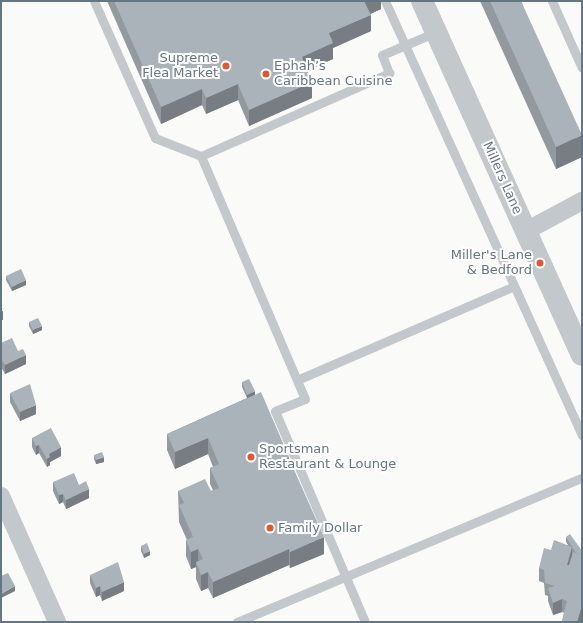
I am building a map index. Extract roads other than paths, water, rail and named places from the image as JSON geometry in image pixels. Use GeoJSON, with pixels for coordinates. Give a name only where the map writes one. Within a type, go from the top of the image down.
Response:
{"type":"FeatureCollection","features":[{"type":"Feature","properties":{"kind":"street","name":"Millers Lane"},"geometry":{"type":"LineString","coordinates":[[422,1],[582,355]]}},
{"type":"Feature","properties":{"kind":"street"},"geometry":{"type":"LineString","coordinates":[[526,231],[582,201]]}},
{"type":"Feature","properties":{"kind":"street"},"geometry":{"type":"LineString","coordinates":[[1,496],[57,622]]}},
{"type":"Feature","properties":{"kind":"lane"},"geometry":{"type":"LineString","coordinates":[[94,1],[155,138],[201,156],[304,399],[275,411],[365,622]]}},
{"type":"Feature","properties":{"kind":"lane"},"geometry":{"type":"LineString","coordinates":[[385,1],[582,436]]}},
{"type":"Feature","properties":{"kind":"lane"},"geometry":{"type":"LineString","coordinates":[[552,1],[582,68]]}},
{"type":"Feature","properties":{"kind":"lane"},"geometry":{"type":"LineString","coordinates":[[201,156],[389,72],[382,55],[436,32]]}},
{"type":"Feature","properties":{"kind":"lane"},"geometry":{"type":"LineString","coordinates":[[297,380],[514,286]]}},
{"type":"Feature","properties":{"kind":"lane"},"geometry":{"type":"LineString","coordinates":[[236,622],[346,575],[581,481]]}},
{"type":"Feature","properties":{"kind":"place","name":"Supreme Flea Market"},"geometry":{"type":"Point","coordinates":[226,66]}},
{"type":"Feature","properties":{"kind":"place","name":"Ephah’s Caribbean Cuisine"},"geometry":{"type":"Point","coordinates":[266,74]}},
{"type":"Feature","properties":{"kind":"place","name":"Miller's Lane & Bedford"},"geometry":{"type":"Point","coordinates":[540,263]}},
{"type":"Feature","properties":{"kind":"place","name":"Sportsman Restaurant & Lounge"},"geometry":{"type":"Point","coordinates":[251,457]}},
{"type":"Feature","properties":{"kind":"place","name":"Family Dollar"},"geometry":{"type":"Point","coordinates":[270,528]}}]}
